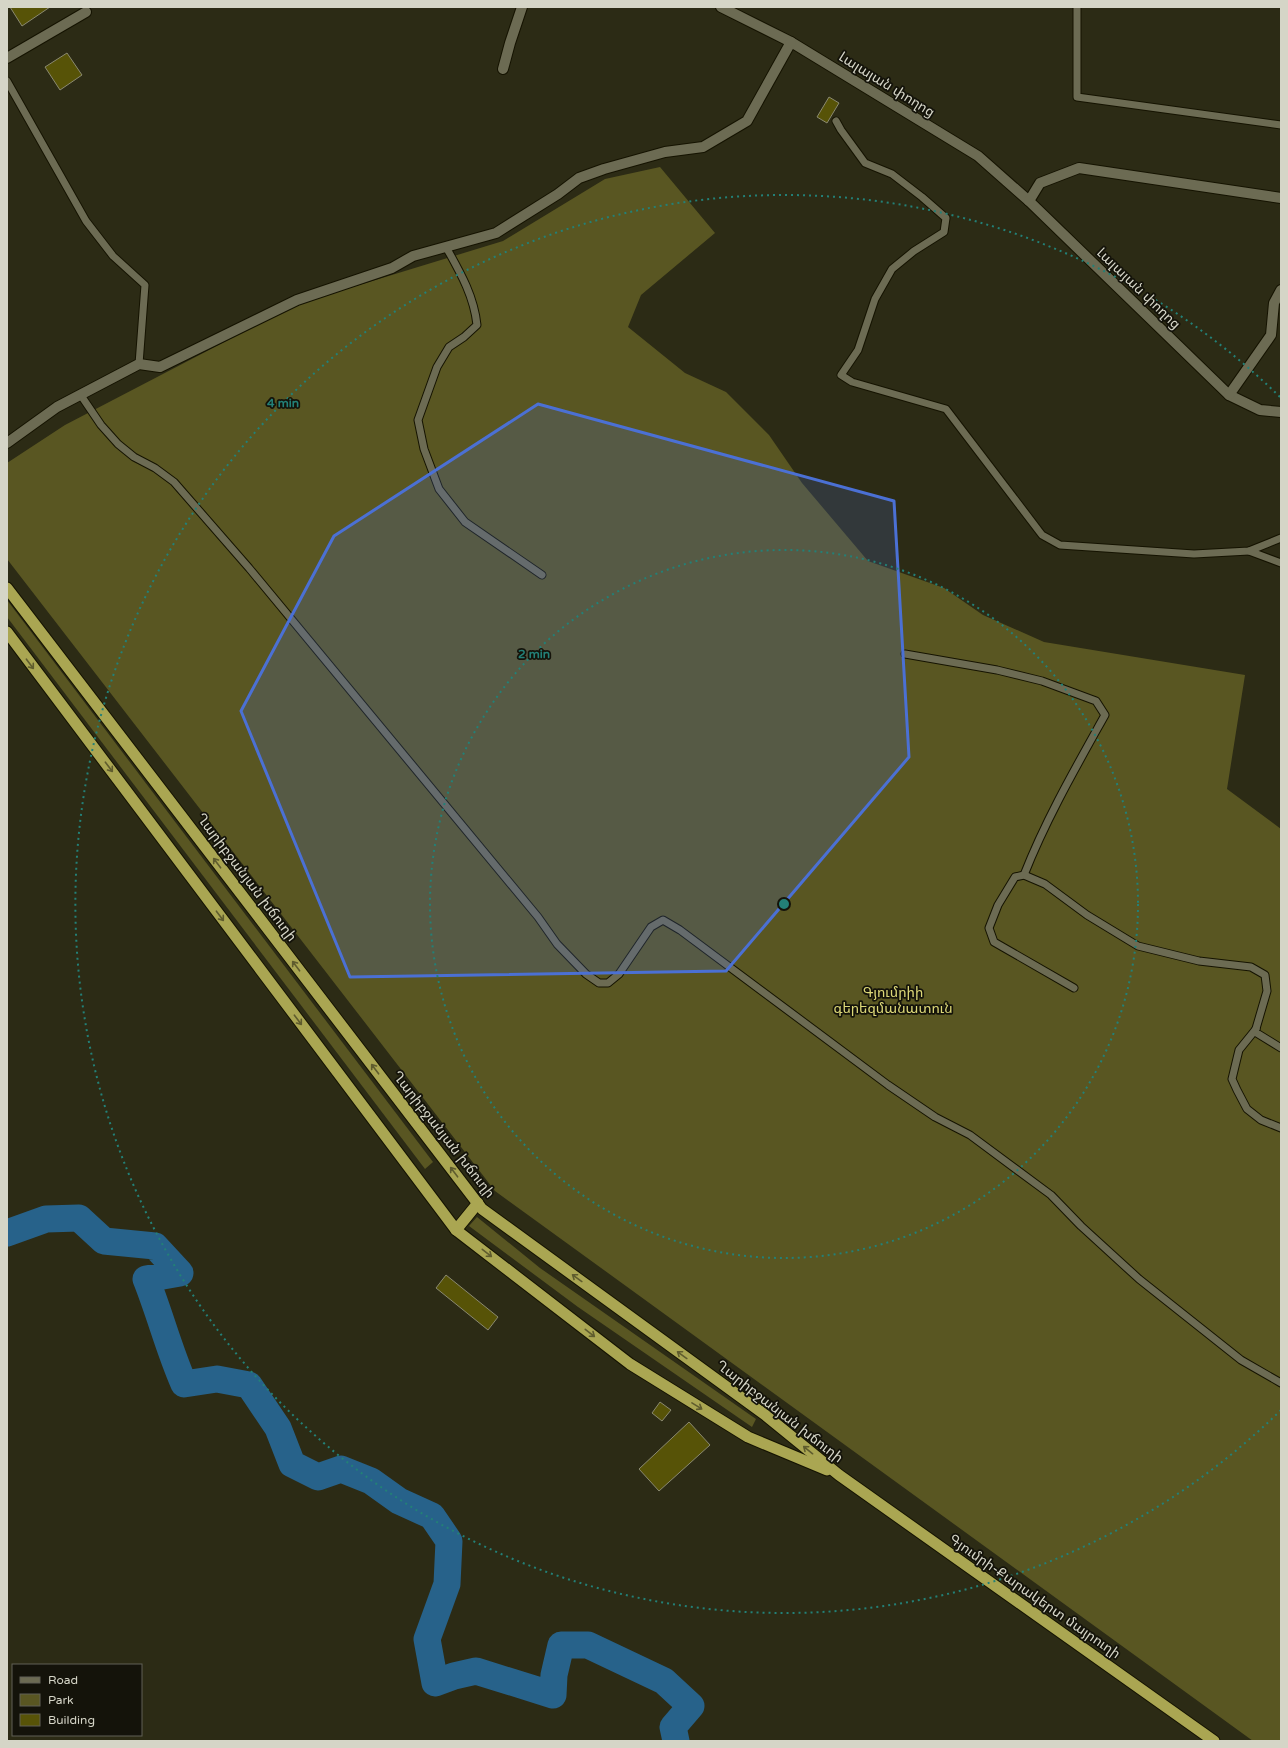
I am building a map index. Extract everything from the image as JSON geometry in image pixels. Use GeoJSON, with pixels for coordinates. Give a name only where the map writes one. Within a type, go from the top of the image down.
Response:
{"type":"FeatureCollection","features":[{"type":"Feature","properties":{"kind":"highway","name":"Ղարիբջանյան խճուղի"},"geometry":{"type":"LineString","coordinates":[[7,588],[482,1209],[764,1414],[839,1474]]}},
{"type":"Feature","properties":{"kind":"highway","name":"Ղարիբջանյան խճուղի"},"geometry":{"type":"LineString","coordinates":[[7,632],[456,1230],[630,1364],[748,1437],[839,1474]]}},
{"type":"Feature","properties":{"kind":"highway"},"geometry":{"type":"LineString","coordinates":[[456,1230],[478,1203]]}},
{"type":"Feature","properties":{"kind":"highway","name":"Գյումրի-Քարակերտ մայրուղի"},"geometry":{"type":"LineString","coordinates":[[839,1474],[1214,1741]]}},
{"type":"Feature","properties":{"kind":"street"},"geometry":{"type":"LineString","coordinates":[[503,69],[510,42],[522,7]]}},
{"type":"Feature","properties":{"kind":"street","name":"Լալայան փողոց"},"geometry":{"type":"LineString","coordinates":[[721,7],[791,42],[978,156],[1029,201],[1229,395],[1260,410],[1281,412]]}},
{"type":"Feature","properties":{"kind":"street"},"geometry":{"type":"LineString","coordinates":[[7,58],[86,12]]}},
{"type":"Feature","properties":{"kind":"street"},"geometry":{"type":"LineString","coordinates":[[7,443],[57,407],[139,364],[160,367],[297,300],[392,268],[413,256],[496,233],[558,194],[579,178],[604,169],[665,152],[703,147],[747,121],[791,42]]}},
{"type":"Feature","properties":{"kind":"street"},"geometry":{"type":"LineString","coordinates":[[1029,201],[1040,183],[1079,168],[1281,198]]}},
{"type":"Feature","properties":{"kind":"street"},"geometry":{"type":"LineString","coordinates":[[1229,395],[1271,335],[1274,303],[1281,290]]}},
{"type":"Feature","properties":{"kind":"lane"},"geometry":{"type":"LineString","coordinates":[[1077,7],[1077,97],[1281,125]]}},
{"type":"Feature","properties":{"kind":"lane"},"geometry":{"type":"LineString","coordinates":[[7,81],[86,221],[113,256],[145,285],[139,364]]}},
{"type":"Feature","properties":{"kind":"lane"},"geometry":{"type":"LineString","coordinates":[[836,120],[840,130],[865,163],[892,174],[946,218],[944,232],[914,251],[892,269],[875,299],[858,350],[841,375],[852,382],[946,409],[1042,535],[1060,545],[1194,554],[1249,551],[1281,538]]}},
{"type":"Feature","properties":{"kind":"lane"},"geometry":{"type":"LineString","coordinates":[[446,247],[464,279],[476,308],[477,325],[464,337],[449,347],[437,366],[418,420],[424,449],[439,490],[465,522],[542,575]]}},
{"type":"Feature","properties":{"kind":"lane"},"geometry":{"type":"LineString","coordinates":[[80,394],[101,425],[118,444],[134,457],[155,468],[174,482],[248,568],[533,911],[557,944],[586,974],[599,983],[608,983],[619,974],[651,927],[663,920],[680,930],[888,1085],[935,1117],[970,1135],[1051,1195],[1081,1226],[1139,1279],[1241,1360],[1281,1383]]}},
{"type":"Feature","properties":{"kind":"lane"},"geometry":{"type":"LineString","coordinates":[[1249,551],[1281,563]]}},
{"type":"Feature","properties":{"kind":"lane"},"geometry":{"type":"LineString","coordinates":[[905,654],[997,670],[1042,681],[1096,701],[1105,715],[1053,809],[1038,840],[1024,875]]}},
{"type":"Feature","properties":{"kind":"lane"},"geometry":{"type":"LineString","coordinates":[[1074,988],[994,942],[989,928],[998,905],[1015,877],[1024,875],[1045,884],[1087,916],[1138,946],[1199,961],[1251,967],[1265,975],[1267,991],[1256,1029],[1239,1050],[1232,1079],[1236,1090],[1247,1109],[1261,1120],[1281,1128]]}},
{"type":"Feature","properties":{"kind":"lane"},"geometry":{"type":"LineString","coordinates":[[1256,1029],[1255,1032],[1281,1048]]}},
{"type":"Feature","properties":{"kind":"highlighted area"},"geometry":{"type":"Polygon","coordinates":[[[538,404],[894,501],[909,757],[726,971],[350,977],[241,711],[334,536],[538,404]]]}},
{"type":"Feature","properties":{"kind":"green space","name":"Գյումրիի գերեզմանատուն"},"geometry":{"type":"Polygon","coordinates":[[[660,167],[715,233],[641,295],[628,327],[685,373],[726,392],[769,435],[802,483],[868,561],[944,588],[983,615],[1044,642],[1245,675],[1227,789],[1281,829],[1281,1741],[1253,1741],[495,1191],[7,559],[7,463],[65,425],[297,304],[503,241],[605,179],[660,167]]]}},
{"type":"Feature","properties":{"kind":"green space"},"geometry":{"type":"Polygon","coordinates":[[[7,600],[433,1162],[425,1169],[7,617],[7,600]]]}},
{"type":"Feature","properties":{"kind":"green space"},"geometry":{"type":"Polygon","coordinates":[[[477,1217],[540,1268],[756,1419],[752,1427],[578,1307],[469,1226],[477,1217]]]}},
{"type":"Feature","properties":{"kind":"building"},"geometry":{"type":"Polygon","coordinates":[[[10,7],[50,7],[22,26],[10,7]]]}},
{"type":"Feature","properties":{"kind":"building"},"geometry":{"type":"Polygon","coordinates":[[[67,53],[82,75],[60,90],[45,67],[67,53]]]}},
{"type":"Feature","properties":{"kind":"building"},"geometry":{"type":"Polygon","coordinates":[[[829,97],[839,103],[827,123],[817,117],[829,97]]]}},
{"type":"Feature","properties":{"kind":"building"},"geometry":{"type":"Polygon","coordinates":[[[446,1275],[498,1317],[488,1330],[436,1288],[446,1275]]]}},
{"type":"Feature","properties":{"kind":"building"},"geometry":{"type":"Polygon","coordinates":[[[660,1402],[671,1410],[662,1421],[652,1413],[660,1402]]]}},
{"type":"Feature","properties":{"kind":"building"},"geometry":{"type":"Polygon","coordinates":[[[689,1422],[710,1445],[659,1491],[639,1469],[689,1422]]]}},
{"type":"Feature","properties":{"kind":"waterway"},"geometry":{"type":"LineString","coordinates":[[7,1233],[46,1219],[79,1218],[104,1241],[155,1246],[180,1273],[146,1279],[184,1384],[217,1379],[249,1385],[278,1428],[292,1464],[318,1477],[341,1469],[371,1481],[399,1501],[432,1516],[449,1541],[447,1584],[427,1639],[435,1683],[454,1676],[476,1671],[553,1695],[554,1675],[561,1645],[588,1645],[664,1681],[691,1706],[673,1727],[676,1741]]}}]}
